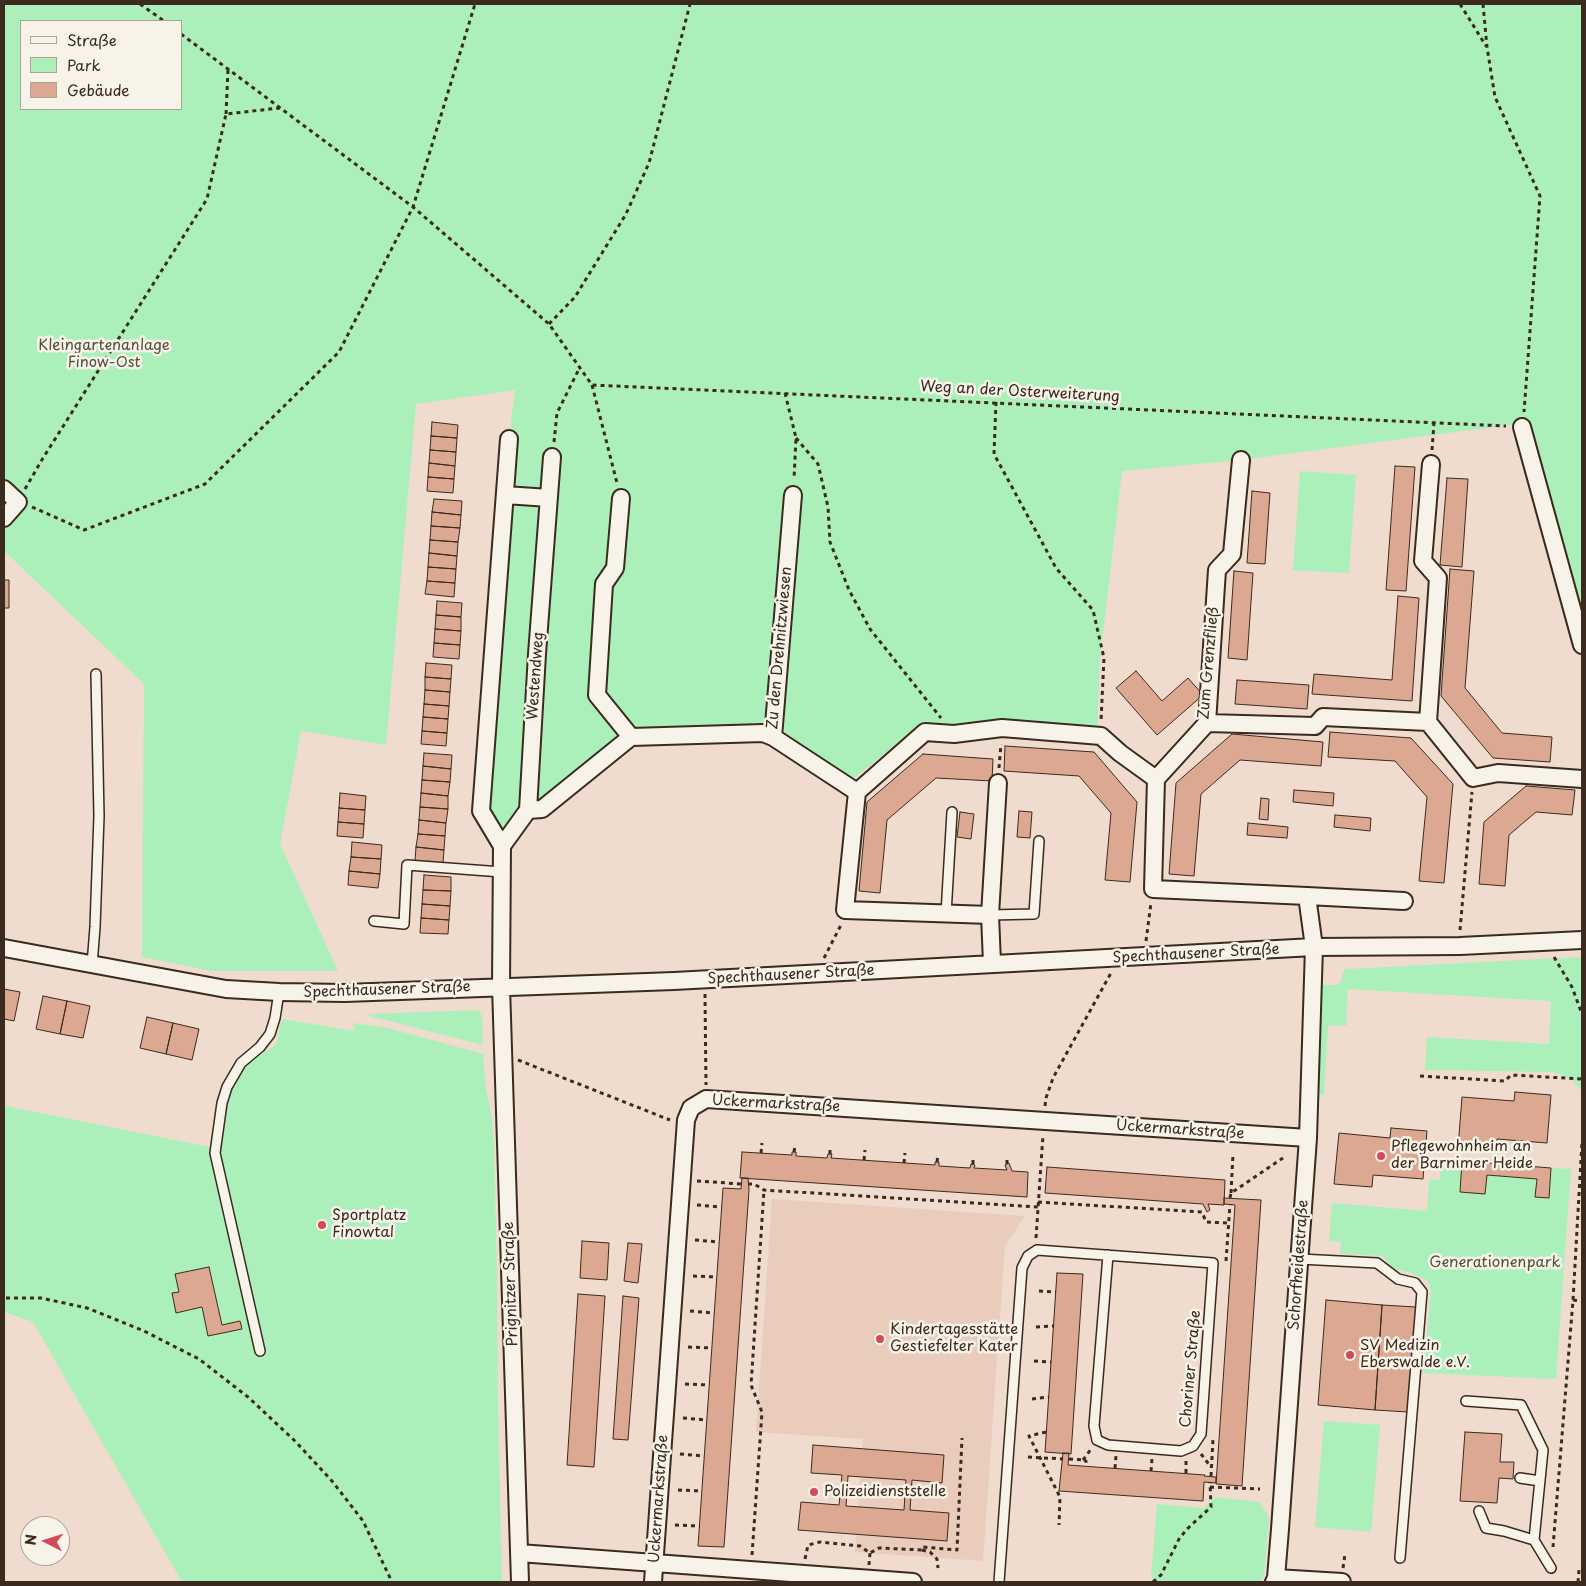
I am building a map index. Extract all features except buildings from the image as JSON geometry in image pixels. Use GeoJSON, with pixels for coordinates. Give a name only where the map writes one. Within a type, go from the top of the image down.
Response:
{"type":"FeatureCollection","features":[{"type":"Feature","properties":{"kind":"street"},"geometry":{"type":"LineString","coordinates":[[1522,427],[1582,645]]}},
{"type":"Feature","properties":{"kind":"street"},"geometry":{"type":"LineString","coordinates":[[501,986],[502,846],[481,811],[509,440]]}},
{"type":"Feature","properties":{"kind":"street","name":"Westendweg"},"geometry":{"type":"LineString","coordinates":[[528,810],[537,654],[552,457]]}},
{"type":"Feature","properties":{"kind":"street","name":"Zum Grenzfließ"},"geometry":{"type":"LineString","coordinates":[[1156,779],[1207,723],[1217,570],[1232,554],[1241,460]]}},
{"type":"Feature","properties":{"kind":"street"},"geometry":{"type":"LineString","coordinates":[[1431,464],[1423,561],[1438,578],[1428,722],[1473,778],[1498,773],[1582,779]]}},
{"type":"Feature","properties":{"kind":"street"},"geometry":{"type":"LineString","coordinates":[[4,490],[18,502],[4,518]]}},
{"type":"Feature","properties":{"kind":"street"},"geometry":{"type":"LineString","coordinates":[[505,495],[549,498]]}},
{"type":"Feature","properties":{"kind":"street","name":"Zu den Drehnitzwiesen"},"geometry":{"type":"LineString","coordinates":[[793,495],[773,738],[857,792]]}},
{"type":"Feature","properties":{"kind":"street"},"geometry":{"type":"LineString","coordinates":[[621,498],[615,568],[604,584],[597,695],[631,737]]}},
{"type":"Feature","properties":{"kind":"street"},"geometry":{"type":"LineString","coordinates":[[1207,723],[1315,726],[1323,717],[1428,722]]}},
{"type":"Feature","properties":{"kind":"street"},"geometry":{"type":"LineString","coordinates":[[990,915],[845,910],[857,792],[925,732],[954,734],[1002,728],[1101,736],[1120,753],[1156,779],[1153,889],[1404,901]]}},
{"type":"Feature","properties":{"kind":"street"},"geometry":{"type":"LineString","coordinates":[[502,846],[528,810],[542,809],[631,737],[763,733],[773,738]]}},
{"type":"Feature","properties":{"kind":"street"},"geometry":{"type":"LineString","coordinates":[[992,964],[990,915],[998,783]]}},
{"type":"Feature","properties":{"kind":"street"},"geometry":{"type":"LineString","coordinates":[[1306,896],[1314,947]]}},
{"type":"Feature","properties":{"kind":"street","name":"Spechthausener Straße"},"geometry":{"type":"LineString","coordinates":[[4,948],[226,989],[345,993],[705,980],[1314,947],[1460,946],[1582,940]]}},
{"type":"Feature","properties":{"kind":"street","name":"Schorfheidestraße"},"geometry":{"type":"LineString","coordinates":[[1275,1580],[1308,1138],[1314,947]]}},
{"type":"Feature","properties":{"kind":"street","name":"Prignitzer Straße"},"geometry":{"type":"LineString","coordinates":[[501,986],[520,1582]]}},
{"type":"Feature","properties":{"kind":"street","name":"Uckermarkstraße"},"geometry":{"type":"LineString","coordinates":[[653,1582],[686,1120],[691,1108],[706,1098],[1308,1138]]}},
{"type":"Feature","properties":{"kind":"street"},"geometry":{"type":"LineString","coordinates":[[519,1553],[912,1582]]}},
{"type":"Feature","properties":{"kind":"street"},"geometry":{"type":"LineString","coordinates":[[1275,1580],[1342,1582]]}},
{"type":"Feature","properties":{"kind":"lane"},"geometry":{"type":"LineString","coordinates":[[92,965],[98,816],[96,674]]}},
{"type":"Feature","properties":{"kind":"lane"},"geometry":{"type":"LineString","coordinates":[[946,914],[952,812]]}},
{"type":"Feature","properties":{"kind":"lane"},"geometry":{"type":"LineString","coordinates":[[990,915],[1034,914],[1039,840]]}},
{"type":"Feature","properties":{"kind":"lane"},"geometry":{"type":"LineString","coordinates":[[374,921],[404,924],[407,865],[502,872]]}},
{"type":"Feature","properties":{"kind":"lane"},"geometry":{"type":"LineString","coordinates":[[260,1351],[215,1153],[222,1103],[227,1087],[241,1063],[260,1047],[270,1034],[275,1018],[278,992]]}},
{"type":"Feature","properties":{"kind":"lane","name":"Choriner Straße"},"geometry":{"type":"LineString","coordinates":[[999,1582],[1022,1268],[1028,1256],[1036,1250],[1108,1255],[1213,1263],[1201,1434],[1193,1446],[1181,1451],[1108,1445],[1097,1440],[1094,1426],[1108,1255]]}},
{"type":"Feature","properties":{"kind":"lane"},"geometry":{"type":"LineString","coordinates":[[1300,1259],[1378,1263],[1398,1279],[1415,1283],[1422,1292],[1400,1558]]}},
{"type":"Feature","properties":{"kind":"lane"},"geometry":{"type":"LineString","coordinates":[[1466,1401],[1521,1405],[1543,1450],[1534,1540],[1551,1568]]}},
{"type":"Feature","properties":{"kind":"lane"},"geometry":{"type":"LineString","coordinates":[[1520,1478],[1540,1481]]}},
{"type":"Feature","properties":{"kind":"lane"},"geometry":{"type":"LineString","coordinates":[[1479,1511],[1486,1528],[1534,1540]]}},
{"type":"Feature","properties":{"kind":"path"},"geometry":{"type":"LineString","coordinates":[[140,4],[163,20]]}},
{"type":"Feature","properties":{"kind":"path"},"geometry":{"type":"LineString","coordinates":[[228,69],[226,114],[207,199],[43,458],[18,502],[84,530],[205,484],[340,352],[413,207],[474,4]]}},
{"type":"Feature","properties":{"kind":"path"},"geometry":{"type":"LineString","coordinates":[[549,324],[575,297],[626,214],[649,164],[690,4]]}},
{"type":"Feature","properties":{"kind":"path"},"geometry":{"type":"LineString","coordinates":[[1460,4],[1487,47]]}},
{"type":"Feature","properties":{"kind":"path"},"geometry":{"type":"LineString","coordinates":[[1483,4],[1487,47],[1495,97],[1540,196],[1522,427]]}},
{"type":"Feature","properties":{"kind":"path"},"geometry":{"type":"LineString","coordinates":[[182,35],[413,207],[549,324],[592,385],[621,498]]}},
{"type":"Feature","properties":{"kind":"path"},"geometry":{"type":"LineString","coordinates":[[226,114],[280,108]]}},
{"type":"Feature","properties":{"kind":"path"},"geometry":{"type":"LineString","coordinates":[[552,457],[557,413],[580,369]]}},
{"type":"Feature","properties":{"kind":"path","name":"Weg an der Osterweiterung"},"geometry":{"type":"LineString","coordinates":[[592,385],[1522,427]]}},
{"type":"Feature","properties":{"kind":"path"},"geometry":{"type":"LineString","coordinates":[[785,393],[796,438],[793,495]]}},
{"type":"Feature","properties":{"kind":"path"},"geometry":{"type":"LineString","coordinates":[[996,402],[994,454],[1056,568],[1093,610],[1104,658],[1101,736]]}},
{"type":"Feature","properties":{"kind":"path"},"geometry":{"type":"LineString","coordinates":[[1431,464],[1434,423]]}},
{"type":"Feature","properties":{"kind":"path"},"geometry":{"type":"LineString","coordinates":[[796,438],[818,464],[828,507],[830,542],[849,590],[870,629],[954,734]]}},
{"type":"Feature","properties":{"kind":"path"},"geometry":{"type":"LineString","coordinates":[[998,783],[1002,728]]}},
{"type":"Feature","properties":{"kind":"path"},"geometry":{"type":"LineString","coordinates":[[1460,946],[1460,920],[1473,778]]}},
{"type":"Feature","properties":{"kind":"path"},"geometry":{"type":"LineString","coordinates":[[1144,957],[1153,889]]}},
{"type":"Feature","properties":{"kind":"path"},"geometry":{"type":"LineString","coordinates":[[815,974],[840,928],[845,910]]}},
{"type":"Feature","properties":{"kind":"path"},"geometry":{"type":"LineString","coordinates":[[1538,942],[1556,958],[1572,987],[1582,1014]]}},
{"type":"Feature","properties":{"kind":"path"},"geometry":{"type":"LineString","coordinates":[[1035,1241],[1046,1098],[1053,1078],[1119,958]]}},
{"type":"Feature","properties":{"kind":"path"},"geometry":{"type":"LineString","coordinates":[[705,980],[706,1098]]}},
{"type":"Feature","properties":{"kind":"path"},"geometry":{"type":"LineString","coordinates":[[504,1055],[611,1095],[674,1122],[685,1134]]}},
{"type":"Feature","properties":{"kind":"path"},"geometry":{"type":"LineString","coordinates":[[1420,1076],[1505,1081],[1511,1075],[1582,1079]]}},
{"type":"Feature","properties":{"kind":"path"},"geometry":{"type":"LineString","coordinates":[[1551,1568],[1573,1300],[1582,1142]]}},
{"type":"Feature","properties":{"kind":"path"},"geometry":{"type":"LineString","coordinates":[[761,1153],[762,1143]]}},
{"type":"Feature","properties":{"kind":"path"},"geometry":{"type":"LineString","coordinates":[[794,1152],[795,1146]]}},
{"type":"Feature","properties":{"kind":"path"},"geometry":{"type":"LineString","coordinates":[[830,1148],[830,1154]]}},
{"type":"Feature","properties":{"kind":"path"},"geometry":{"type":"LineString","coordinates":[[864,1160],[865,1150]]}},
{"type":"Feature","properties":{"kind":"path"},"geometry":{"type":"LineString","coordinates":[[904,1163],[905,1153]]}},
{"type":"Feature","properties":{"kind":"path"},"geometry":{"type":"LineString","coordinates":[[1230,1198],[1233,1154]]}},
{"type":"Feature","properties":{"kind":"path"},"geometry":{"type":"LineString","coordinates":[[937,1162],[938,1155]]}},
{"type":"Feature","properties":{"kind":"path"},"geometry":{"type":"LineString","coordinates":[[973,1164],[974,1158]]}},
{"type":"Feature","properties":{"kind":"path"},"geometry":{"type":"LineString","coordinates":[[1231,1193],[1283,1158]]}},
{"type":"Feature","properties":{"kind":"path"},"geometry":{"type":"LineString","coordinates":[[682,1180],[742,1184]]}},
{"type":"Feature","properties":{"kind":"path"},"geometry":{"type":"LineString","coordinates":[[748,1184],[754,1184],[764,1190],[1038,1207]]}},
{"type":"Feature","properties":{"kind":"path"},"geometry":{"type":"LineString","coordinates":[[751,1570],[762,1412],[751,1385],[764,1190]]}},
{"type":"Feature","properties":{"kind":"path"},"geometry":{"type":"LineString","coordinates":[[1038,1202],[1202,1212],[1206,1222],[1228,1223]]}},
{"type":"Feature","properties":{"kind":"path"},"geometry":{"type":"LineString","coordinates":[[697,1205],[721,1207]]}},
{"type":"Feature","properties":{"kind":"path"},"geometry":{"type":"LineString","coordinates":[[695,1240],[719,1242]]}},
{"type":"Feature","properties":{"kind":"path"},"geometry":{"type":"LineString","coordinates":[[692,1276],[717,1277]]}},
{"type":"Feature","properties":{"kind":"path"},"geometry":{"type":"LineString","coordinates":[[1039,1291],[1056,1292]]}},
{"type":"Feature","properties":{"kind":"path"},"geometry":{"type":"LineString","coordinates":[[6,1298],[41,1298],[87,1308],[144,1331],[199,1359],[248,1397],[332,1481],[363,1521],[392,1582]]}},
{"type":"Feature","properties":{"kind":"path"},"geometry":{"type":"LineString","coordinates":[[1573,1300],[1582,1301]]}},
{"type":"Feature","properties":{"kind":"path"},"geometry":{"type":"LineString","coordinates":[[690,1312],[714,1313]]}},
{"type":"Feature","properties":{"kind":"path"},"geometry":{"type":"LineString","coordinates":[[1036,1327],[1054,1326]]}},
{"type":"Feature","properties":{"kind":"path"},"geometry":{"type":"LineString","coordinates":[[688,1347],[712,1348]]}},
{"type":"Feature","properties":{"kind":"path"},"geometry":{"type":"LineString","coordinates":[[1034,1361],[1051,1362]]}},
{"type":"Feature","properties":{"kind":"path"},"geometry":{"type":"LineString","coordinates":[[685,1384],[709,1385]]}},
{"type":"Feature","properties":{"kind":"path"},"geometry":{"type":"LineString","coordinates":[[1032,1399],[1049,1397]]}},
{"type":"Feature","properties":{"kind":"path"},"geometry":{"type":"LineString","coordinates":[[683,1418],[707,1420]]}},
{"type":"Feature","properties":{"kind":"path"},"geometry":{"type":"LineString","coordinates":[[1046,1432],[1029,1436],[1060,1497],[1059,1525]]}},
{"type":"Feature","properties":{"kind":"path"},"geometry":{"type":"LineString","coordinates":[[922,1550],[923,1547],[956,1550],[962,1438]]}},
{"type":"Feature","properties":{"kind":"path"},"geometry":{"type":"LineString","coordinates":[[680,1454],[704,1456]]}},
{"type":"Feature","properties":{"kind":"path"},"geometry":{"type":"LineString","coordinates":[[1028,1456],[1063,1459]]}},
{"type":"Feature","properties":{"kind":"path"},"geometry":{"type":"LineString","coordinates":[[1069,1460],[1086,1461],[1086,1466]]}},
{"type":"Feature","properties":{"kind":"path"},"geometry":{"type":"LineString","coordinates":[[1153,1582],[1161,1575],[1179,1539],[1211,1507],[1210,1482]]}},
{"type":"Feature","properties":{"kind":"path"},"geometry":{"type":"LineString","coordinates":[[1210,1487],[1260,1489]]}},
{"type":"Feature","properties":{"kind":"path"},"geometry":{"type":"LineString","coordinates":[[678,1490],[702,1492]]}},
{"type":"Feature","properties":{"kind":"path"},"geometry":{"type":"LineString","coordinates":[[675,1525],[700,1526]]}},
{"type":"Feature","properties":{"kind":"path"},"geometry":{"type":"LineString","coordinates":[[804,1574],[808,1545],[820,1542],[860,1546],[870,1553],[879,1548],[922,1550],[930,1552],[937,1560],[938,1568]]}},
{"type":"Feature","properties":{"kind":"path"},"geometry":{"type":"LineString","coordinates":[[1578,1582],[1579,1570]]}},
{"type":"Feature","properties":{"kind":"shaded area","name":"Kindertagesstätte Gestiefelter Kater"},"geometry":{"type":"Polygon","coordinates":[[[772,1199],[1025,1216],[1005,1246],[983,1561],[855,1552],[863,1439],[756,1432],[772,1199]]]}},
{"type":"Feature","properties":{"kind":"green space","name":"Kleingartenanlage Finow-Ost"},"geometry":{"type":"Polygon","coordinates":[[[4,4],[1582,4],[1582,615],[1525,423],[1241,460],[1122,471],[1100,659],[1097,734],[1001,725],[922,723],[853,779],[763,733],[631,737],[528,810],[502,846],[481,811],[509,439],[515,390],[416,404],[386,745],[301,731],[280,844],[338,971],[212,971],[142,957],[144,684],[4,551],[4,4]]]}},
{"type":"Feature","properties":{"kind":"green space"},"geometry":{"type":"Polygon","coordinates":[[[1300,471],[1356,475],[1349,573],[1293,570],[1300,471]]]}},
{"type":"Feature","properties":{"kind":"green space"},"geometry":{"type":"Polygon","coordinates":[[[1582,957],[1582,1091],[1573,1081],[1563,1075],[1552,1072],[1425,1070],[1427,1037],[1549,1044],[1551,1001],[1348,989],[1346,1026],[1328,1025],[1324,1095],[1313,1095],[1317,985],[1338,985],[1346,969],[1582,957]]]}},
{"type":"Feature","properties":{"kind":"green space"},"geometry":{"type":"Polygon","coordinates":[[[478,1010],[482,1016],[483,1045],[366,1015],[366,1014],[478,1010]]]}},
{"type":"Feature","properties":{"kind":"green space"},"geometry":{"type":"Polygon","coordinates":[[[282,1019],[355,1031],[353,1023],[388,1028],[483,1054],[494,1145],[502,1582],[182,1582],[33,1322],[4,1312],[4,1104],[11,1107],[219,1149],[225,1104],[230,1089],[239,1074],[252,1060],[276,1045],[282,1019]]]}},
{"type":"Feature","properties":{"kind":"green space","name":"Generationenpark"},"geometry":{"type":"Polygon","coordinates":[[[1441,1159],[1462,1161],[1460,1192],[1485,1194],[1487,1175],[1537,1179],[1535,1196],[1549,1198],[1551,1168],[1571,1169],[1556,1379],[1423,1373],[1431,1291],[1428,1281],[1412,1273],[1390,1268],[1383,1256],[1340,1254],[1341,1242],[1329,1241],[1332,1203],[1427,1211],[1429,1179],[1440,1180],[1441,1159]]]}},
{"type":"Feature","properties":{"kind":"green space"},"geometry":{"type":"Polygon","coordinates":[[[1324,1421],[1380,1425],[1371,1532],[1315,1527],[1324,1421]]]}},
{"type":"Feature","properties":{"kind":"green space"},"geometry":{"type":"Polygon","coordinates":[[[1216,1497],[1259,1502],[1269,1517],[1264,1576],[1259,1582],[1158,1582],[1151,1576],[1157,1504],[1204,1508],[1216,1497]]]}},
{"type":"Feature","properties":{"kind":"place","name":"Pflegewohnheim an der Barnimer Heide"},"geometry":{"type":"Point","coordinates":[1381,1156]}},
{"type":"Feature","properties":{"kind":"place","name":"Sportplatz Finowtal"},"geometry":{"type":"Point","coordinates":[322,1225]}},
{"type":"Feature","properties":{"kind":"place","name":"Kindertagesstätte Gestiefelter Kater"},"geometry":{"type":"Point","coordinates":[880,1339]}},
{"type":"Feature","properties":{"kind":"place","name":"SV Medizin Eberswalde e.V."},"geometry":{"type":"Point","coordinates":[1350,1355]}},
{"type":"Feature","properties":{"kind":"place","name":"Polizeidienststelle"},"geometry":{"type":"Point","coordinates":[814,1492]}}]}
